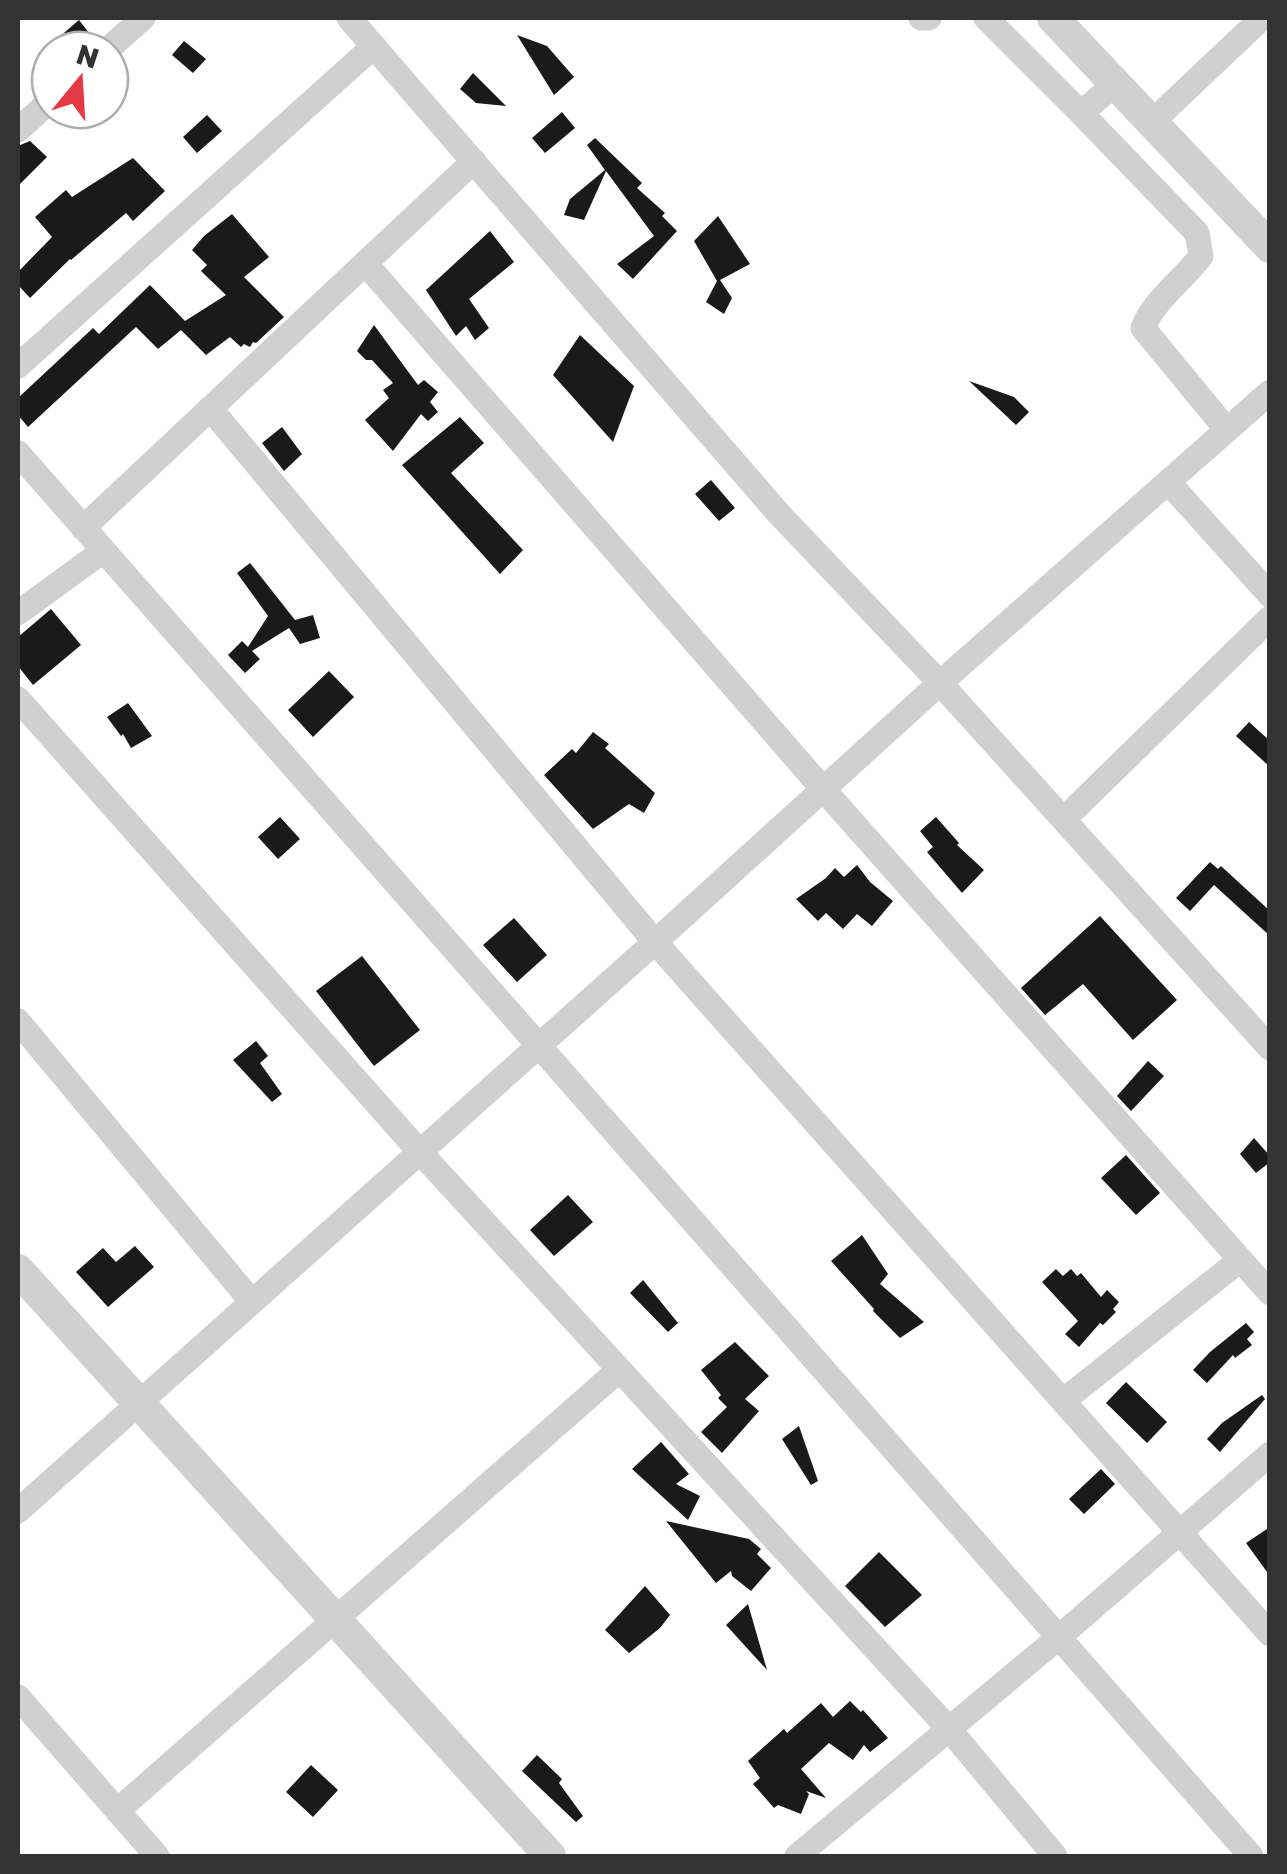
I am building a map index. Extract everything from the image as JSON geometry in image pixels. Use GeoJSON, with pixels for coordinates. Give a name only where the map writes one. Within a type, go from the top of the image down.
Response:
{"type":"FeatureCollection","features":[{"type":"Feature","properties":{"kind":"street"},"geometry":{"type":"LineString","coordinates":[[349,18],[779,514],[940,683],[1270,1048]]}},
{"type":"Feature","properties":{"kind":"street"},"geometry":{"type":"LineString","coordinates":[[921,18],[929,18]]}},
{"type":"Feature","properties":{"kind":"street"},"geometry":{"type":"LineString","coordinates":[[986,18],[1198,233],[1201,256],[1148,314],[1143,328],[1227,430]]}},
{"type":"Feature","properties":{"kind":"street"},"geometry":{"type":"LineString","coordinates":[[1053,18],[1270,247]]}},
{"type":"Feature","properties":{"kind":"street"},"geometry":{"type":"LineString","coordinates":[[1152,122],[1262,18]]}},
{"type":"Feature","properties":{"kind":"street"},"geometry":{"type":"LineString","coordinates":[[18,366],[374,46]]}},
{"type":"Feature","properties":{"kind":"street"},"geometry":{"type":"LineString","coordinates":[[1081,113],[1116,84]]}},
{"type":"Feature","properties":{"kind":"street"},"geometry":{"type":"LineString","coordinates":[[83,528],[474,162]]}},
{"type":"Feature","properties":{"kind":"street"},"geometry":{"type":"LineString","coordinates":[[365,263],[823,789],[1270,1293]]}},
{"type":"Feature","properties":{"kind":"street"},"geometry":{"type":"LineString","coordinates":[[18,1510],[1270,392]]}},
{"type":"Feature","properties":{"kind":"street"},"geometry":{"type":"LineString","coordinates":[[210,408],[655,942],[1270,1634]]}},
{"type":"Feature","properties":{"kind":"street"},"geometry":{"type":"LineString","coordinates":[[18,453],[1251,1856]]}},
{"type":"Feature","properties":{"kind":"street"},"geometry":{"type":"LineString","coordinates":[[1168,482],[1270,595]]}},
{"type":"Feature","properties":{"kind":"street"},"geometry":{"type":"LineString","coordinates":[[18,613],[103,550]]}},
{"type":"Feature","properties":{"kind":"street"},"geometry":{"type":"LineString","coordinates":[[1064,819],[1270,618]]}},
{"type":"Feature","properties":{"kind":"street"},"geometry":{"type":"LineString","coordinates":[[18,700],[420,1152],[949,1729],[1055,1856]]}},
{"type":"Feature","properties":{"kind":"street"},"geometry":{"type":"LineString","coordinates":[[18,1021],[252,1302]]}},
{"type":"Feature","properties":{"kind":"street"},"geometry":{"type":"LineString","coordinates":[[1063,1401],[1240,1260]]}},
{"type":"Feature","properties":{"kind":"street"},"geometry":{"type":"LineString","coordinates":[[18,1270],[550,1856]]}},
{"type":"Feature","properties":{"kind":"street"},"geometry":{"type":"LineString","coordinates":[[116,1810],[620,1370]]}},
{"type":"Feature","properties":{"kind":"street"},"geometry":{"type":"LineString","coordinates":[[797,1856],[1270,1454]]}},
{"type":"Feature","properties":{"kind":"street"},"geometry":{"type":"LineString","coordinates":[[18,1697],[156,1856]]}},
{"type":"Feature","properties":{"kind":"building"},"geometry":{"type":"Polygon","coordinates":[[[79,20],[87,30],[67,30],[79,20]]]}},
{"type":"Feature","properties":{"kind":"building"},"geometry":{"type":"Polygon","coordinates":[[[517,35],[547,46],[574,77],[554,95],[517,35]]]}},
{"type":"Feature","properties":{"kind":"building"},"geometry":{"type":"Polygon","coordinates":[[[184,41],[206,59],[193,73],[172,55],[184,41]]]}},
{"type":"Feature","properties":{"kind":"building"},"geometry":{"type":"Polygon","coordinates":[[[473,73],[506,106],[476,103],[460,89],[473,73]]]}},
{"type":"Feature","properties":{"kind":"building"},"geometry":{"type":"Polygon","coordinates":[[[562,112],[575,128],[545,153],[532,138],[562,112]]]}},
{"type":"Feature","properties":{"kind":"building"},"geometry":{"type":"Polygon","coordinates":[[[207,115],[222,131],[197,153],[183,137],[207,115]]]}},
{"type":"Feature","properties":{"kind":"building"},"geometry":{"type":"Polygon","coordinates":[[[595,138],[642,183],[637,188],[665,213],[662,216],[677,231],[633,279],[617,264],[654,236],[606,171],[584,220],[564,215],[570,199],[605,170],[587,145],[595,138]]]}},
{"type":"Feature","properties":{"kind":"building"},"geometry":{"type":"Polygon","coordinates":[[[30,141],[47,157],[18,186],[18,146],[30,141]]]}},
{"type":"Feature","properties":{"kind":"building"},"geometry":{"type":"Polygon","coordinates":[[[133,158],[165,191],[133,221],[126,213],[30,298],[18,285],[18,272],[52,237],[35,217],[66,190],[72,197],[133,158]]]}},
{"type":"Feature","properties":{"kind":"building"},"geometry":{"type":"Polygon","coordinates":[[[232,214],[269,257],[244,277],[284,317],[250,347],[241,347],[230,337],[206,355],[181,330],[158,349],[136,327],[28,427],[18,415],[18,398],[93,328],[99,334],[150,285],[185,321],[226,295],[201,271],[207,265],[192,250],[232,214]]]}},
{"type":"Feature","properties":{"kind":"building"},"geometry":{"type":"Polygon","coordinates":[[[718,216],[750,264],[720,280],[732,298],[724,314],[706,302],[717,281],[694,241],[718,216]]]}},
{"type":"Feature","properties":{"kind":"building"},"geometry":{"type":"Polygon","coordinates":[[[490,231],[514,262],[469,299],[489,328],[475,340],[466,326],[456,336],[426,290],[490,231]]]}},
{"type":"Feature","properties":{"kind":"building"},"geometry":{"type":"Polygon","coordinates":[[[374,325],[418,385],[424,380],[438,392],[430,402],[438,412],[428,421],[421,414],[393,451],[365,420],[389,398],[383,390],[393,383],[372,360],[366,360],[357,351],[374,325]]]}},
{"type":"Feature","properties":{"kind":"building"},"geometry":{"type":"Polygon","coordinates":[[[580,335],[634,386],[613,442],[553,375],[580,335]]]}},
{"type":"Feature","properties":{"kind":"building"},"geometry":{"type":"Polygon","coordinates":[[[969,381],[1014,397],[1029,412],[1016,425],[969,381]]]}},
{"type":"Feature","properties":{"kind":"building"},"geometry":{"type":"Polygon","coordinates":[[[460,417],[484,443],[451,473],[523,550],[500,574],[402,465],[460,417]]]}},
{"type":"Feature","properties":{"kind":"building"},"geometry":{"type":"Polygon","coordinates":[[[282,427],[302,454],[284,471],[262,443],[282,427]]]}},
{"type":"Feature","properties":{"kind":"building"},"geometry":{"type":"Polygon","coordinates":[[[711,480],[735,508],[719,521],[695,494],[711,480]]]}},
{"type":"Feature","properties":{"kind":"building"},"geometry":{"type":"Polygon","coordinates":[[[250,563],[295,620],[313,615],[320,638],[300,644],[289,628],[252,651],[260,659],[245,673],[228,655],[242,641],[248,647],[268,616],[237,573],[250,563]]]}},
{"type":"Feature","properties":{"kind":"building"},"geometry":{"type":"Polygon","coordinates":[[[51,609],[81,645],[33,685],[18,666],[18,637],[51,609]]]}},
{"type":"Feature","properties":{"kind":"building"},"geometry":{"type":"Polygon","coordinates":[[[329,671],[354,697],[313,737],[288,710],[329,671]]]}},
{"type":"Feature","properties":{"kind":"building"},"geometry":{"type":"Polygon","coordinates":[[[128,703],[152,736],[131,748],[107,717],[128,703]]]}},
{"type":"Feature","properties":{"kind":"building"},"geometry":{"type":"Polygon","coordinates":[[[1249,722],[1270,741],[1270,767],[1236,736],[1249,722]]]}},
{"type":"Feature","properties":{"kind":"building"},"geometry":{"type":"Polygon","coordinates":[[[593,732],[655,793],[644,813],[629,804],[593,829],[544,775],[572,749],[576,753],[593,732]]]}},
{"type":"Feature","properties":{"kind":"building"},"geometry":{"type":"Polygon","coordinates":[[[280,817],[300,839],[278,859],[258,837],[280,817]]]}},
{"type":"Feature","properties":{"kind":"building"},"geometry":{"type":"Polygon","coordinates":[[[936,817],[957,845],[984,870],[962,893],[927,852],[933,847],[920,831],[936,817]]]}},
{"type":"Feature","properties":{"kind":"building"},"geometry":{"type":"Polygon","coordinates":[[[1210,862],[1218,869],[1221,866],[1270,911],[1270,936],[1214,885],[1190,911],[1176,898],[1210,862]]]}},
{"type":"Feature","properties":{"kind":"building"},"geometry":{"type":"Polygon","coordinates":[[[857,865],[893,901],[872,926],[857,914],[843,929],[826,913],[818,921],[796,899],[835,868],[844,877],[857,865]]]}},
{"type":"Feature","properties":{"kind":"building"},"geometry":{"type":"Polygon","coordinates":[[[1100,916],[1177,1000],[1133,1040],[1083,984],[1045,1015],[1021,988],[1100,916]]]}},
{"type":"Feature","properties":{"kind":"building"},"geometry":{"type":"Polygon","coordinates":[[[514,918],[547,955],[517,982],[483,945],[514,918]]]}},
{"type":"Feature","properties":{"kind":"building"},"geometry":{"type":"Polygon","coordinates":[[[362,956],[420,1030],[374,1066],[316,991],[362,956]]]}},
{"type":"Feature","properties":{"kind":"building"},"geometry":{"type":"Polygon","coordinates":[[[256,1041],[268,1056],[260,1063],[282,1094],[272,1102],[233,1060],[256,1041]]]}},
{"type":"Feature","properties":{"kind":"building"},"geometry":{"type":"Polygon","coordinates":[[[1148,1061],[1164,1076],[1131,1111],[1117,1096],[1148,1061]]]}},
{"type":"Feature","properties":{"kind":"building"},"geometry":{"type":"Polygon","coordinates":[[[1254,1138],[1270,1156],[1270,1162],[1256,1173],[1240,1154],[1254,1138]]]}},
{"type":"Feature","properties":{"kind":"building"},"geometry":{"type":"Polygon","coordinates":[[[1126,1155],[1160,1193],[1136,1215],[1101,1178],[1126,1155]]]}},
{"type":"Feature","properties":{"kind":"building"},"geometry":{"type":"Polygon","coordinates":[[[568,1195],[593,1222],[554,1256],[530,1230],[568,1195]]]}},
{"type":"Feature","properties":{"kind":"building"},"geometry":{"type":"Polygon","coordinates":[[[862,1235],[888,1274],[880,1284],[924,1322],[900,1338],[831,1261],[862,1235]]]}},
{"type":"Feature","properties":{"kind":"building"},"geometry":{"type":"Polygon","coordinates":[[[135,1246],[154,1267],[108,1307],[76,1272],[103,1248],[116,1262],[135,1246]]]}},
{"type":"Feature","properties":{"kind":"building"},"geometry":{"type":"Polygon","coordinates":[[[1056,1269],[1063,1276],[1071,1269],[1077,1276],[1081,1273],[1101,1297],[1107,1290],[1119,1302],[1113,1309],[1116,1312],[1103,1325],[1100,1323],[1079,1347],[1065,1334],[1078,1321],[1042,1282],[1056,1269]]]}},
{"type":"Feature","properties":{"kind":"building"},"geometry":{"type":"Polygon","coordinates":[[[643,1280],[678,1323],[668,1332],[630,1293],[643,1280]]]}},
{"type":"Feature","properties":{"kind":"building"},"geometry":{"type":"Polygon","coordinates":[[[1246,1323],[1254,1332],[1247,1339],[1252,1345],[1235,1358],[1233,1355],[1207,1383],[1193,1370],[1246,1323]]]}},
{"type":"Feature","properties":{"kind":"building"},"geometry":{"type":"Polygon","coordinates":[[[735,1342],[769,1376],[745,1399],[759,1411],[722,1453],[701,1432],[727,1407],[701,1370],[735,1342]]]}},
{"type":"Feature","properties":{"kind":"building"},"geometry":{"type":"Polygon","coordinates":[[[1126,1382],[1167,1422],[1147,1443],[1106,1403],[1126,1382]]]}},
{"type":"Feature","properties":{"kind":"building"},"geometry":{"type":"Polygon","coordinates":[[[1262,1395],[1265,1399],[1220,1452],[1207,1439],[1222,1423],[1262,1395]]]}},
{"type":"Feature","properties":{"kind":"building"},"geometry":{"type":"Polygon","coordinates":[[[799,1426],[818,1481],[811,1485],[782,1439],[799,1426]]]}},
{"type":"Feature","properties":{"kind":"building"},"geometry":{"type":"Polygon","coordinates":[[[661,1442],[689,1474],[676,1484],[700,1496],[688,1520],[632,1469],[661,1442]]]}},
{"type":"Feature","properties":{"kind":"building"},"geometry":{"type":"Polygon","coordinates":[[[1101,1469],[1115,1484],[1084,1514],[1069,1499],[1101,1469]]]}},
{"type":"Feature","properties":{"kind":"building"},"geometry":{"type":"Polygon","coordinates":[[[666,1521],[749,1539],[761,1549],[757,1554],[771,1568],[751,1591],[731,1571],[716,1583],[666,1521]]]}},
{"type":"Feature","properties":{"kind":"building"},"geometry":{"type":"Polygon","coordinates":[[[1270,1527],[1270,1576],[1246,1543],[1270,1527]]]}},
{"type":"Feature","properties":{"kind":"building"},"geometry":{"type":"Polygon","coordinates":[[[879,1552],[922,1595],[885,1627],[845,1586],[879,1552]]]}},
{"type":"Feature","properties":{"kind":"building"},"geometry":{"type":"Polygon","coordinates":[[[645,1586],[670,1615],[629,1653],[605,1630],[645,1586]]]}},
{"type":"Feature","properties":{"kind":"building"},"geometry":{"type":"Polygon","coordinates":[[[748,1604],[767,1670],[726,1625],[748,1604]]]}},
{"type":"Feature","properties":{"kind":"building"},"geometry":{"type":"Polygon","coordinates":[[[850,1701],[888,1738],[870,1752],[864,1745],[853,1760],[829,1743],[801,1769],[826,1798],[806,1791],[809,1794],[801,1814],[778,1805],[774,1808],[753,1784],[760,1778],[748,1761],[821,1703],[833,1717],[850,1701]]]}},
{"type":"Feature","properties":{"kind":"building"},"geometry":{"type":"Polygon","coordinates":[[[537,1755],[562,1779],[559,1783],[583,1816],[576,1822],[522,1771],[537,1755]]]}},
{"type":"Feature","properties":{"kind":"building"},"geometry":{"type":"Polygon","coordinates":[[[311,1765],[338,1790],[313,1817],[286,1792],[311,1765]]]}}]}
